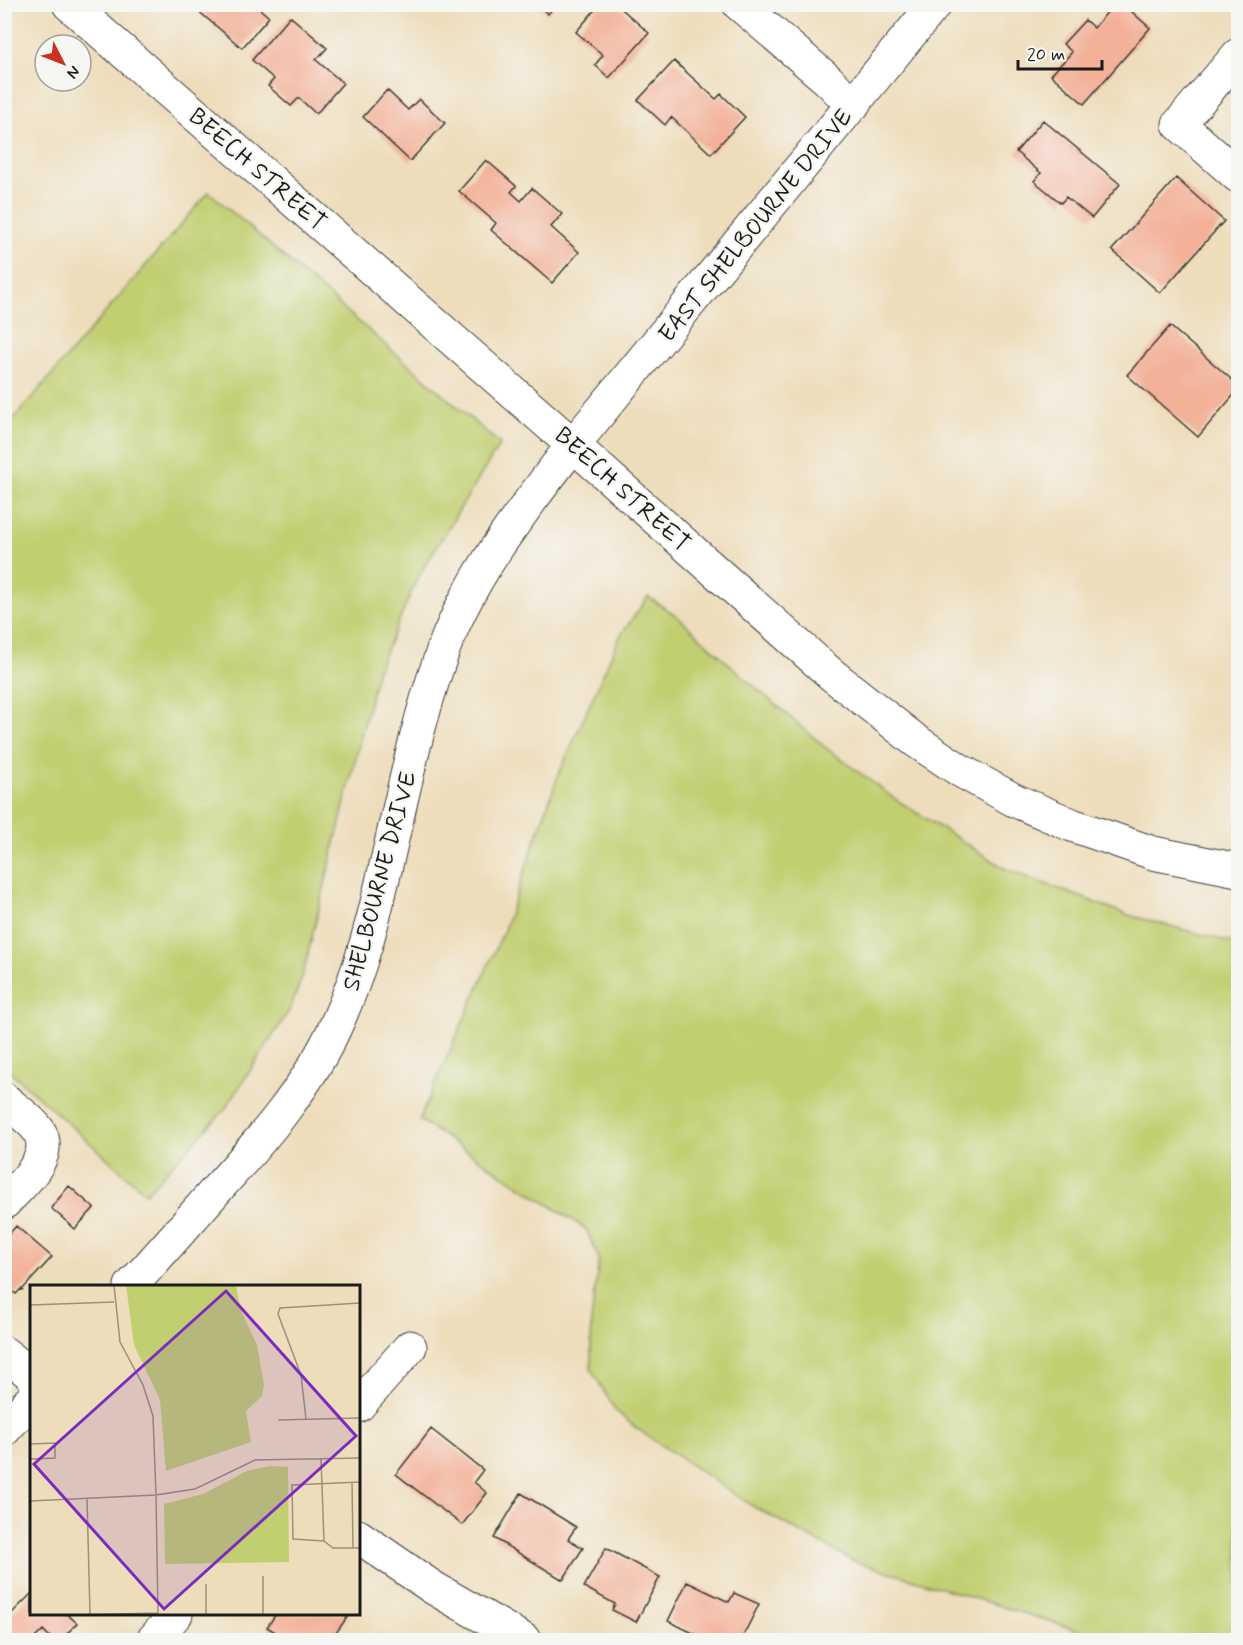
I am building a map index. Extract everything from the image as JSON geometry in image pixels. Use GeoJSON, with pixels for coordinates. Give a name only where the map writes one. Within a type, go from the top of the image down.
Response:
{"type":"FeatureCollection","features":[{"type":"Feature","properties":{"kind":"street","name":"BEECH STREET"},"geometry":{"type":"LineString","coordinates":[[69,4],[831,674],[916,741],[961,771],[1014,800],[1072,825],[1153,852],[1239,870]]}},
{"type":"Feature","properties":{"kind":"street"},"geometry":{"type":"LineString","coordinates":[[739,4],[828,80],[853,105]]}},
{"type":"Feature","properties":{"kind":"street","name":"EAST SHELBOURNE DRIVE"},"geometry":{"type":"LineString","coordinates":[[573,445],[935,4]]}},
{"type":"Feature","properties":{"kind":"street"},"geometry":{"type":"LineString","coordinates":[[1239,56],[1179,124],[1239,176]]}},
{"type":"Feature","properties":{"kind":"street","name":"SHELBOURNE DRIVE"},"geometry":{"type":"LineString","coordinates":[[133,1285],[255,1148],[287,1108],[316,1064],[357,978],[369,939],[406,780],[441,656],[486,563],[528,502],[573,445]]}},
{"type":"Feature","properties":{"kind":"street"},"geometry":{"type":"LineString","coordinates":[[4,1099],[40,1132],[43,1149],[35,1168],[4,1203]]}},
{"type":"Feature","properties":{"kind":"street"},"geometry":{"type":"LineString","coordinates":[[360,1404],[410,1347]]}},
{"type":"Feature","properties":{"kind":"street"},"geometry":{"type":"LineString","coordinates":[[4,1353],[30,1373]]}},
{"type":"Feature","properties":{"kind":"street"},"geometry":{"type":"LineString","coordinates":[[4,1430],[30,1401]]}},
{"type":"Feature","properties":{"kind":"street"},"geometry":{"type":"LineString","coordinates":[[360,1537],[432,1587],[524,1641]]}},
{"type":"Feature","properties":{"kind":"street"},"geometry":{"type":"LineString","coordinates":[[153,1641],[175,1615]]}},
{"type":"Feature","properties":{"kind":"green space"},"geometry":{"type":"Polygon","coordinates":[[[209,192],[500,444],[418,577],[377,671],[302,978],[289,1011],[225,1109],[146,1193],[5,1067],[5,429],[209,192]]]}},
{"type":"Feature","properties":{"kind":"green space"},"geometry":{"type":"Polygon","coordinates":[[[648,597],[677,616],[825,747],[895,799],[1006,869],[1128,915],[1238,944],[1238,1640],[1099,1640],[1087,1633],[854,1561],[754,1507],[637,1429],[615,1410],[591,1369],[591,1322],[599,1259],[586,1229],[419,1120],[504,930],[558,776],[620,636],[648,597]]]}},
{"type":"Feature","properties":{"kind":"building"},"geometry":{"type":"Polygon","coordinates":[[[190,4],[254,4],[269,17],[242,48],[190,4]]]}},
{"type":"Feature","properties":{"kind":"building"},"geometry":{"type":"Polygon","coordinates":[[[536,4],[556,4],[548,14],[536,4]]]}},
{"type":"Feature","properties":{"kind":"building"},"geometry":{"type":"Polygon","coordinates":[[[600,4],[616,4],[649,33],[609,78],[595,65],[603,55],[576,32],[600,4]]]}},
{"type":"Feature","properties":{"kind":"building"},"geometry":{"type":"Polygon","coordinates":[[[1114,4],[1123,4],[1150,28],[1084,104],[1051,75],[1072,52],[1063,44],[1085,20],[1094,28],[1114,4]]]}},
{"type":"Feature","properties":{"kind":"building"},"geometry":{"type":"Polygon","coordinates":[[[290,16],[327,48],[316,60],[343,83],[316,114],[299,98],[291,106],[268,86],[274,79],[252,60],[290,16]]]}},
{"type":"Feature","properties":{"kind":"building"},"geometry":{"type":"Polygon","coordinates":[[[674,61],[716,99],[721,94],[745,117],[711,154],[671,117],[665,125],[638,100],[674,61]]]}},
{"type":"Feature","properties":{"kind":"building"},"geometry":{"type":"Polygon","coordinates":[[[387,90],[408,110],[419,99],[445,123],[410,161],[363,117],[387,90]]]}},
{"type":"Feature","properties":{"kind":"building"},"geometry":{"type":"Polygon","coordinates":[[[1043,120],[1120,184],[1092,218],[1066,197],[1061,203],[1034,181],[1041,173],[1016,152],[1043,120]]]}},
{"type":"Feature","properties":{"kind":"building"},"geometry":{"type":"Polygon","coordinates":[[[486,160],[516,186],[511,192],[521,201],[532,188],[562,214],[551,227],[579,252],[552,283],[491,230],[496,223],[459,191],[486,160]]]}},
{"type":"Feature","properties":{"kind":"building"},"geometry":{"type":"Polygon","coordinates":[[[1176,178],[1224,221],[1160,293],[1112,250],[1176,178]]]}},
{"type":"Feature","properties":{"kind":"building"},"geometry":{"type":"Polygon","coordinates":[[[1170,326],[1238,385],[1238,390],[1198,437],[1127,375],[1170,326]]]}},
{"type":"Feature","properties":{"kind":"building"},"geometry":{"type":"Polygon","coordinates":[[[69,1186],[94,1208],[75,1229],[51,1208],[69,1186]]]}},
{"type":"Feature","properties":{"kind":"building"},"geometry":{"type":"Polygon","coordinates":[[[16,1226],[52,1257],[16,1294],[4,1285],[4,1240],[16,1226]]]}},
{"type":"Feature","properties":{"kind":"building"},"geometry":{"type":"Polygon","coordinates":[[[431,1429],[483,1470],[474,1482],[487,1493],[462,1525],[396,1474],[431,1429]]]}},
{"type":"Feature","properties":{"kind":"building"},"geometry":{"type":"Polygon","coordinates":[[[521,1493],[576,1527],[568,1539],[583,1548],[563,1580],[494,1538],[521,1493]]]}},
{"type":"Feature","properties":{"kind":"building"},"geometry":{"type":"Polygon","coordinates":[[[606,1548],[660,1577],[636,1622],[612,1610],[615,1604],[584,1587],[606,1548]]]}},
{"type":"Feature","properties":{"kind":"building"},"geometry":{"type":"Polygon","coordinates":[[[687,1582],[729,1602],[734,1593],[759,1604],[741,1640],[693,1640],[695,1634],[668,1621],[687,1582]]]}},
{"type":"Feature","properties":{"kind":"building"},"geometry":{"type":"Polygon","coordinates":[[[30,1595],[30,1615],[68,1615],[77,1623],[61,1640],[53,1640],[43,1630],[33,1640],[7,1640],[4,1638],[4,1621],[30,1595]]]}},
{"type":"Feature","properties":{"kind":"building"},"geometry":{"type":"Polygon","coordinates":[[[275,1615],[348,1616],[331,1640],[288,1640],[267,1627],[275,1615]]]}},
{"type":"Feature","properties":{"kind":"building"},"geometry":{"type":"Polygon","coordinates":[[[381,1633],[391,1640],[376,1640],[381,1633]]]}}]}
